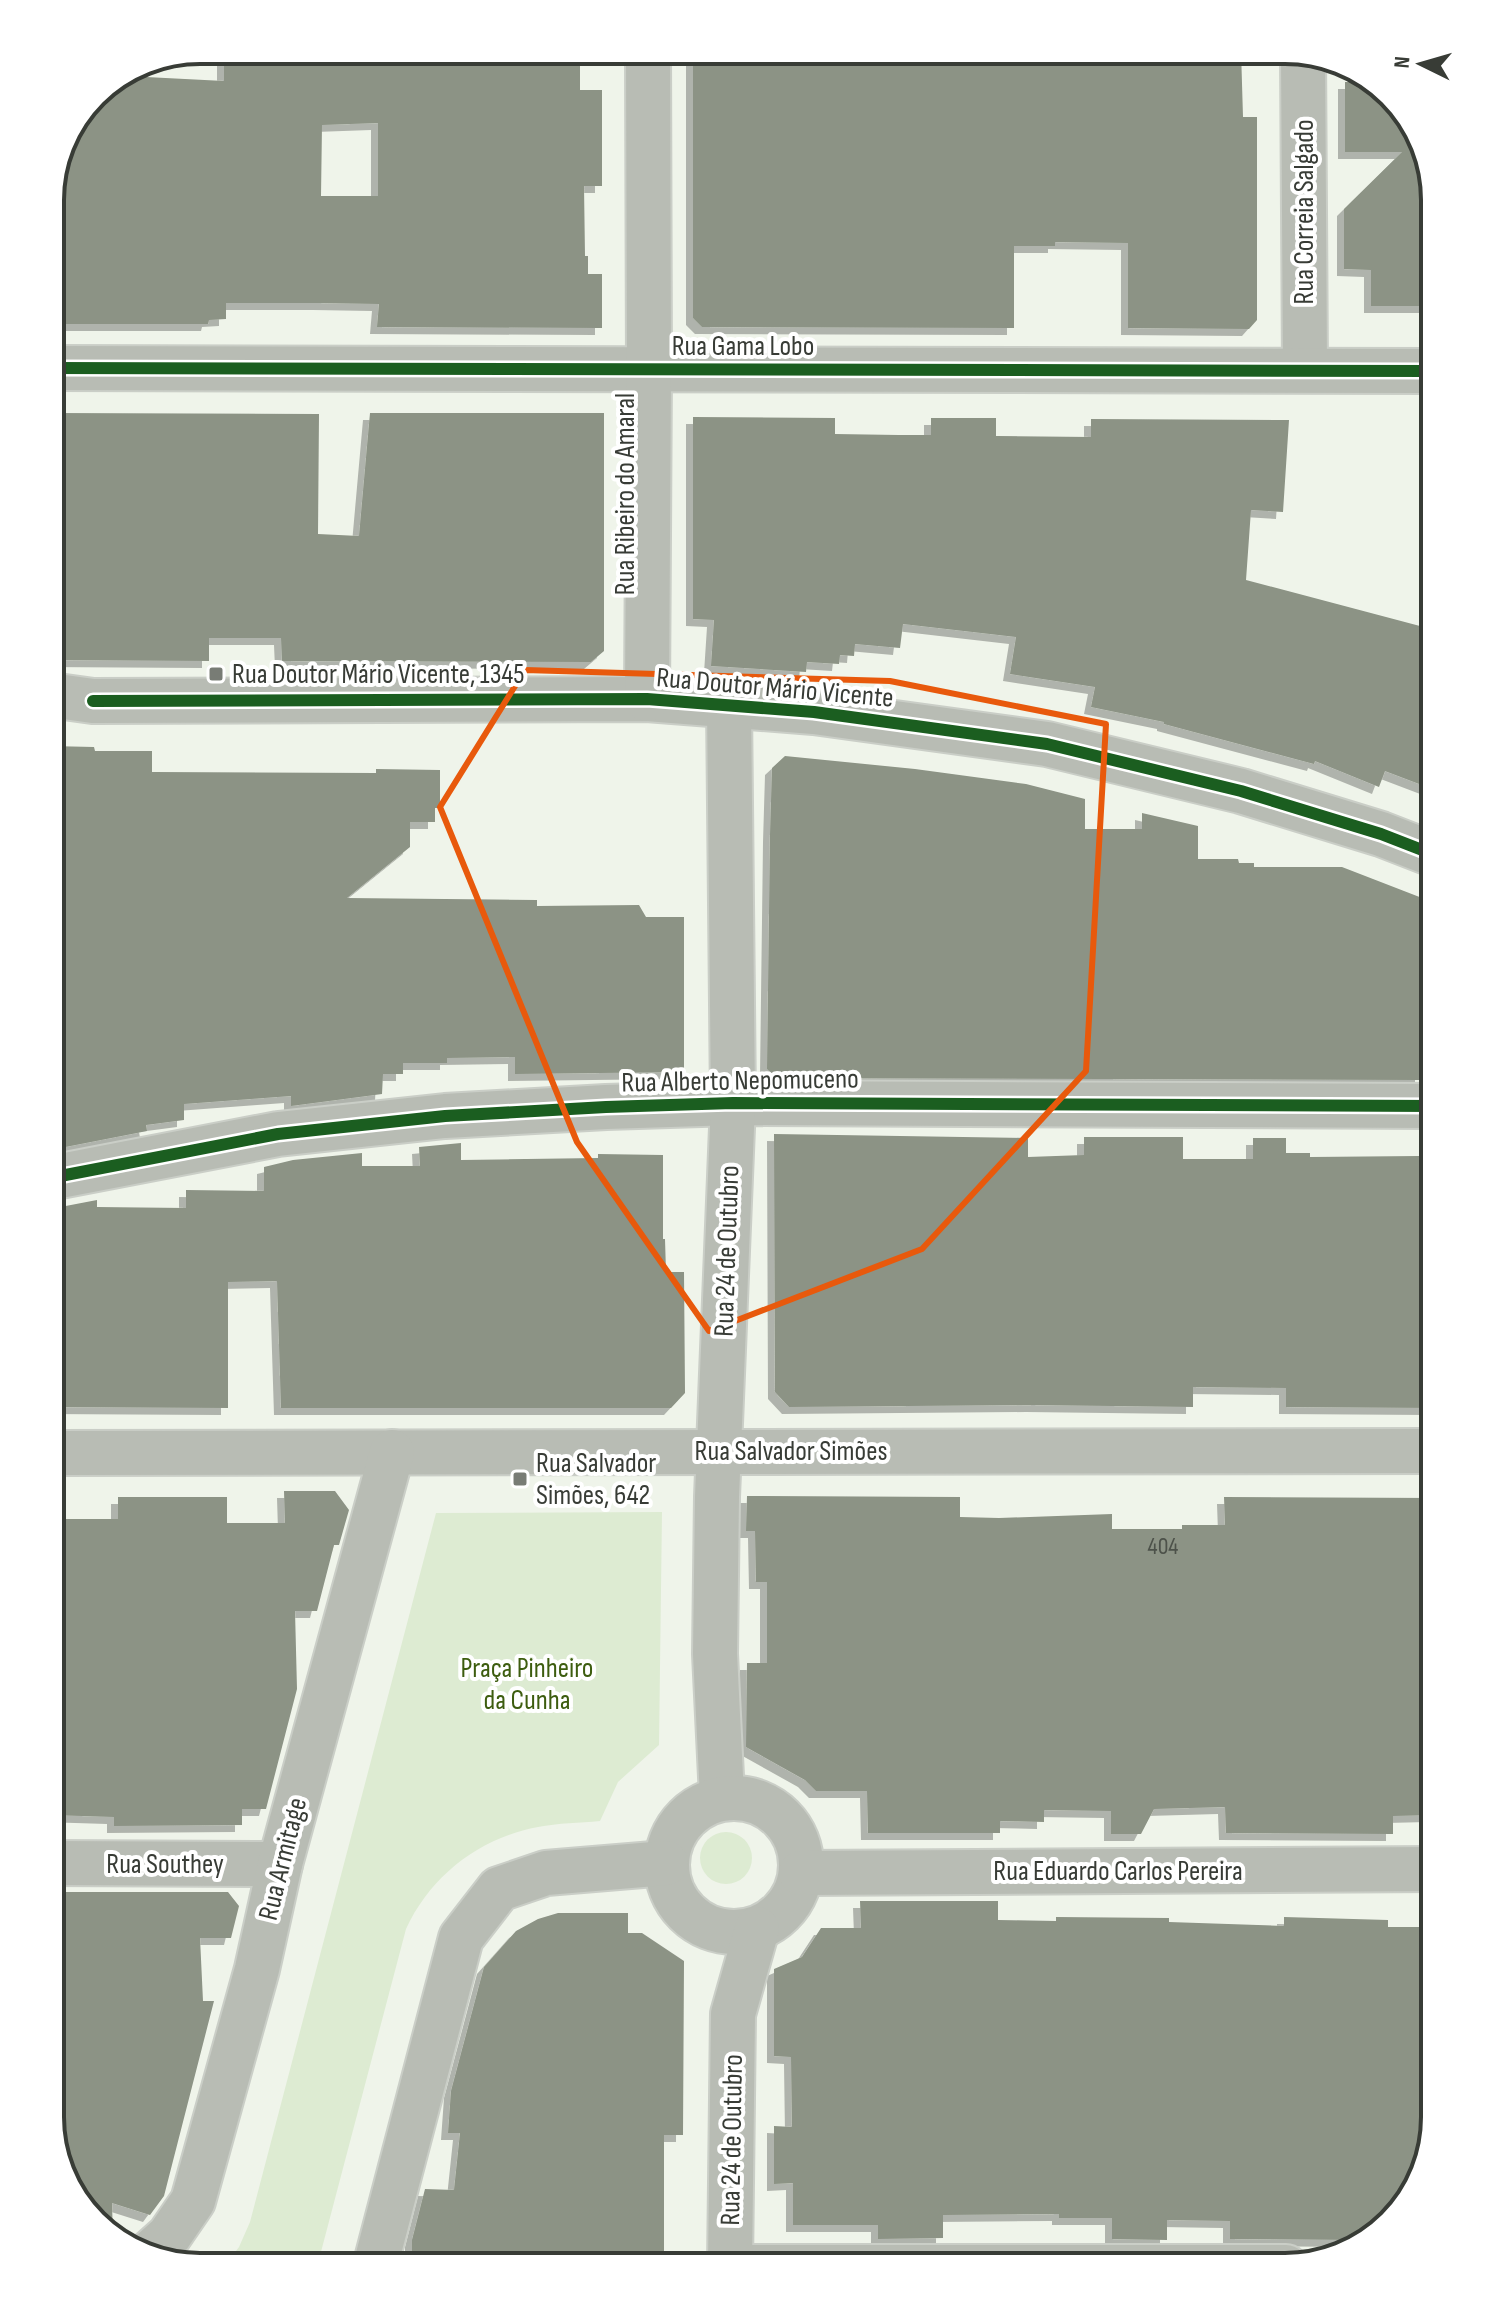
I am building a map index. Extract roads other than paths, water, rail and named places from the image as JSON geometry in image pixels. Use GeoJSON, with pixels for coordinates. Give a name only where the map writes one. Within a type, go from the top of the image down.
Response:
{"type":"FeatureCollection","features":[{"type":"Feature","properties":{"kind":"street","name":"Rua Ribeiro do Amaral"},"geometry":{"type":"LineString","coordinates":[[647,699],[648,64]]}},
{"type":"Feature","properties":{"kind":"street","name":"Rua Correia Salgado"},"geometry":{"type":"LineString","coordinates":[[1303,66],[1305,370]]}},
{"type":"Feature","properties":{"kind":"street","name":"Rua Gama Lobo"},"geometry":{"type":"LineString","coordinates":[[64,368],[1421,371]]}},
{"type":"Feature","properties":{"kind":"street","name":"Rua Doutor Mário Vicente"},"geometry":{"type":"LineString","coordinates":[[64,697],[93,701],[647,699],[814,712],[1047,744],[1241,791],[1381,834],[1421,850]]}},
{"type":"Feature","properties":{"kind":"street","name":"Rua Doutor Mário Vicente"},"geometry":{"type":"LineString","coordinates":[[64,708],[93,701]]}},
{"type":"Feature","properties":{"kind":"street","name":"Rua 24 de Outubro"},"geometry":{"type":"LineString","coordinates":[[722,1797],[715,1654],[733,1103],[729,704]]}},
{"type":"Feature","properties":{"kind":"street","name":"Rua Alberto Nepomuceno"},"geometry":{"type":"LineString","coordinates":[[64,1175],[278,1134],[445,1116],[733,1103],[1421,1106]]}},
{"type":"Feature","properties":{"kind":"street","name":"Rua Salvador Simões"},"geometry":{"type":"LineString","coordinates":[[64,1453],[1421,1451]]}},
{"type":"Feature","properties":{"kind":"street","name":"Rua Armitage"},"geometry":{"type":"LineString","coordinates":[[157,2246],[169,2236],[193,2201],[257,1969],[280,1864],[392,1452]]}},
{"type":"Feature","properties":{"kind":"street"},"geometry":{"type":"LineString","coordinates":[[722,1797],[754,1799],[780,1815],[797,1842],[801,1873],[794,1897],[778,1916],[757,1929],[730,1933],[703,1926],[683,1910],[670,1888],[666,1863],[670,1840],[682,1820],[700,1805],[722,1797]]}},
{"type":"Feature","properties":{"kind":"street","name":"Rua Southey"},"geometry":{"type":"LineString","coordinates":[[64,1863],[280,1864]]}},
{"type":"Feature","properties":{"kind":"street"},"geometry":{"type":"LineString","coordinates":[[379,2253],[461,1938],[499,1889],[546,1873],[666,1863]]}},
{"type":"Feature","properties":{"kind":"street","name":"Rua Eduardo Carlos Pereira"},"geometry":{"type":"LineString","coordinates":[[801,1873],[1421,1869]]}},
{"type":"Feature","properties":{"kind":"street","name":"Rua 24 de Outubro"},"geometry":{"type":"LineString","coordinates":[[703,1926],[733,2014]]}},
{"type":"Feature","properties":{"kind":"street","name":"Rua 24 de Outubro"},"geometry":{"type":"LineString","coordinates":[[730,2253],[733,2014],[757,1929]]}},
{"type":"Feature","properties":{"kind":"place","name":"Rua Doutor Mário Vicente, 1345"},"geometry":{"type":"Point","coordinates":[216,674]}},
{"type":"Feature","properties":{"kind":"place","name":"Rua Salvador Simões, 642"},"geometry":{"type":"Point","coordinates":[520,1479]}},
{"type":"Feature","properties":{"kind":"park label","name":"Praça Pinheiro da Cunha"},"geometry":{"type":"Point","coordinates":[527,1684]}}]}
